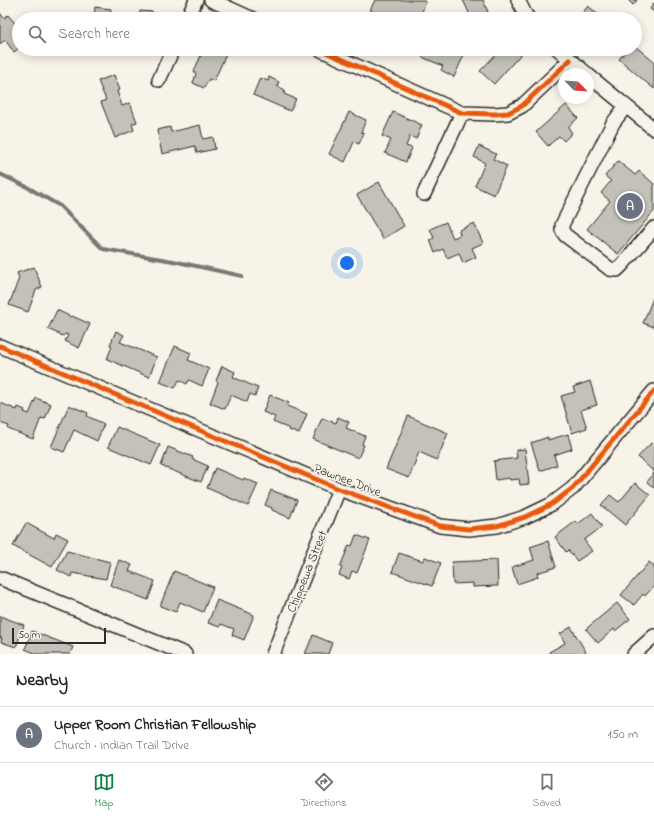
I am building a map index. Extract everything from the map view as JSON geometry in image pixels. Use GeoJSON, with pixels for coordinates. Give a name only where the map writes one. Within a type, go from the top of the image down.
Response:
{"type":"FeatureCollection","features":[{"type":"Feature","properties":{"kind":"street"},"geometry":{"type":"LineString","coordinates":[[191,12],[196,0]]}},
{"type":"Feature","properties":{"kind":"street"},"geometry":{"type":"LineString","coordinates":[[211,0],[238,12]]}},
{"type":"Feature","properties":{"kind":"street"},"geometry":{"type":"LineString","coordinates":[[518,0],[524,12]]}},
{"type":"Feature","properties":{"kind":"street"},"geometry":{"type":"LineString","coordinates":[[159,80],[171,56]]}},
{"type":"Feature","properties":{"kind":"street"},"geometry":{"type":"LineString","coordinates":[[336,56],[462,113],[494,114],[508,113],[522,106],[570,60]]}},
{"type":"Feature","properties":{"kind":"street"},"geometry":{"type":"LineString","coordinates":[[566,56],[580,68]]}},
{"type":"Feature","properties":{"kind":"street"},"geometry":{"type":"LineString","coordinates":[[594,79],[654,129]]}},
{"type":"Feature","properties":{"kind":"street"},"geometry":{"type":"LineString","coordinates":[[626,106],[613,122],[562,225],[562,230],[565,235],[610,269],[617,270],[654,228]]}},
{"type":"Feature","properties":{"kind":"street"},"geometry":{"type":"LineString","coordinates":[[424,194],[462,113]]}},
{"type":"Feature","properties":{"kind":"street","name":"Pawnee Drive"},"geometry":{"type":"LineString","coordinates":[[0,346],[339,489],[440,526],[469,529],[497,526],[552,504],[573,488],[654,391]]}},
{"type":"Feature","properties":{"kind":"street","name":"Chippewa Street"},"geometry":{"type":"LineString","coordinates":[[273,654],[339,489]]}},
{"type":"Feature","properties":{"kind":"street"},"geometry":{"type":"LineString","coordinates":[[0,578],[185,654]]}},
{"type":"Feature","properties":{"kind":"street"},"geometry":{"type":"LineString","coordinates":[[634,654],[654,636]]}},
{"type":"Feature","properties":{"kind":"building"},"geometry":{"type":"Polygon","coordinates":[[[375,0],[422,0],[426,2],[422,12],[374,12],[370,10],[375,0]]]}},
{"type":"Feature","properties":{"kind":"building"},"geometry":{"type":"Polygon","coordinates":[[[463,0],[483,0],[488,12],[469,12],[463,0]]]}},
{"type":"Feature","properties":{"kind":"building"},"geometry":{"type":"Polygon","coordinates":[[[628,0],[637,0],[633,5],[628,0]]]}},
{"type":"Feature","properties":{"kind":"building"},"geometry":{"type":"Polygon","coordinates":[[[654,3],[654,12],[650,9],[654,3]]]}},
{"type":"Feature","properties":{"kind":"building"},"geometry":{"type":"Polygon","coordinates":[[[588,6],[595,12],[583,12],[588,6]]]}},
{"type":"Feature","properties":{"kind":"building"},"geometry":{"type":"Polygon","coordinates":[[[95,7],[111,9],[111,12],[95,12],[95,7]]]}},
{"type":"Feature","properties":{"kind":"building"},"geometry":{"type":"Polygon","coordinates":[[[0,13],[4,18],[8,15],[12,20],[12,49],[5,40],[0,44],[0,13]]]}},
{"type":"Feature","properties":{"kind":"building"},"geometry":{"type":"Polygon","coordinates":[[[642,52],[654,62],[654,89],[619,59],[622,56],[642,56],[642,52]]]}},
{"type":"Feature","properties":{"kind":"building"},"geometry":{"type":"Polygon","coordinates":[[[201,56],[225,56],[214,81],[209,79],[204,88],[193,83],[196,74],[194,71],[201,56]]]}},
{"type":"Feature","properties":{"kind":"building"},"geometry":{"type":"Polygon","coordinates":[[[464,56],[454,77],[441,70],[443,66],[422,57],[464,56]]]}},
{"type":"Feature","properties":{"kind":"building"},"geometry":{"type":"Polygon","coordinates":[[[494,56],[519,56],[494,84],[480,71],[494,56]]]}},
{"type":"Feature","properties":{"kind":"building"},"geometry":{"type":"Polygon","coordinates":[[[114,75],[120,90],[117,91],[122,106],[130,103],[137,122],[132,124],[134,130],[115,138],[101,102],[106,100],[98,81],[114,75]]]}},
{"type":"Feature","properties":{"kind":"building"},"geometry":{"type":"Polygon","coordinates":[[[269,77],[279,82],[277,86],[285,90],[284,94],[296,99],[290,111],[253,95],[260,78],[268,81],[269,77]]]}},
{"type":"Feature","properties":{"kind":"building"},"geometry":{"type":"Polygon","coordinates":[[[566,105],[578,118],[568,127],[572,133],[564,141],[559,136],[548,146],[536,132],[566,105]]]}},
{"type":"Feature","properties":{"kind":"building"},"geometry":{"type":"Polygon","coordinates":[[[349,112],[366,120],[361,132],[364,133],[359,144],[354,142],[345,162],[329,154],[349,112]]]}},
{"type":"Feature","properties":{"kind":"building"},"geometry":{"type":"Polygon","coordinates":[[[393,112],[422,125],[416,139],[410,136],[406,146],[412,148],[406,162],[385,153],[391,140],[382,136],[393,112]]]}},
{"type":"Feature","properties":{"kind":"building"},"geometry":{"type":"Polygon","coordinates":[[[200,125],[203,139],[213,137],[215,149],[197,153],[195,146],[162,154],[157,130],[170,127],[171,132],[200,125]]]}},
{"type":"Feature","properties":{"kind":"building"},"geometry":{"type":"Polygon","coordinates":[[[479,146],[496,154],[493,159],[507,166],[494,195],[475,186],[485,163],[474,157],[479,146]]]}},
{"type":"Feature","properties":{"kind":"building"},"geometry":{"type":"Polygon","coordinates":[[[618,161],[635,175],[639,171],[654,184],[654,211],[618,254],[587,229],[610,201],[601,193],[611,181],[605,176],[618,161]]]}},
{"type":"Feature","properties":{"kind":"building"},"geometry":{"type":"Polygon","coordinates":[[[379,182],[404,226],[383,239],[357,195],[379,182]]]}},
{"type":"Feature","properties":{"kind":"building"},"geometry":{"type":"Polygon","coordinates":[[[446,222],[453,238],[460,235],[459,230],[474,223],[483,243],[472,248],[476,257],[463,263],[459,253],[447,258],[443,249],[435,253],[430,240],[434,238],[430,229],[446,222]]]}},
{"type":"Feature","properties":{"kind":"building"},"geometry":{"type":"Polygon","coordinates":[[[34,267],[42,287],[36,290],[28,312],[9,305],[19,278],[17,273],[34,267]]]}},
{"type":"Feature","properties":{"kind":"building"},"geometry":{"type":"Polygon","coordinates":[[[654,298],[654,327],[643,323],[654,298]]]}},
{"type":"Feature","properties":{"kind":"building"},"geometry":{"type":"Polygon","coordinates":[[[57,310],[90,324],[79,348],[65,341],[68,335],[65,334],[63,336],[48,329],[57,310]]]}},
{"type":"Feature","properties":{"kind":"building"},"geometry":{"type":"Polygon","coordinates":[[[116,331],[124,335],[120,342],[157,357],[149,377],[107,359],[112,346],[110,345],[116,331]]]}},
{"type":"Feature","properties":{"kind":"building"},"geometry":{"type":"Polygon","coordinates":[[[175,346],[191,353],[188,360],[209,369],[202,386],[189,380],[187,384],[179,380],[175,388],[160,382],[175,346]]]}},
{"type":"Feature","properties":{"kind":"building"},"geometry":{"type":"Polygon","coordinates":[[[222,366],[235,372],[233,377],[258,388],[255,396],[250,394],[247,402],[231,395],[225,409],[210,403],[222,366]]]}},
{"type":"Feature","properties":{"kind":"building"},"geometry":{"type":"Polygon","coordinates":[[[590,381],[597,405],[581,410],[587,428],[572,433],[561,396],[575,392],[573,387],[590,381]]]}},
{"type":"Feature","properties":{"kind":"building"},"geometry":{"type":"Polygon","coordinates":[[[270,395],[289,403],[287,406],[307,414],[299,434],[273,422],[275,417],[263,412],[270,395]]]}},
{"type":"Feature","properties":{"kind":"building"},"geometry":{"type":"Polygon","coordinates":[[[36,398],[51,404],[45,419],[41,418],[33,439],[8,429],[9,426],[0,423],[1,403],[17,410],[18,407],[25,410],[24,412],[29,414],[36,398]]]}},
{"type":"Feature","properties":{"kind":"building"},"geometry":{"type":"Polygon","coordinates":[[[69,405],[88,413],[87,416],[104,424],[97,441],[74,430],[64,452],[51,447],[69,405]]]}},
{"type":"Feature","properties":{"kind":"building"},"geometry":{"type":"Polygon","coordinates":[[[408,416],[448,433],[437,460],[419,452],[409,478],[386,469],[408,416]]]}},
{"type":"Feature","properties":{"kind":"building"},"geometry":{"type":"Polygon","coordinates":[[[338,417],[349,422],[346,428],[365,436],[362,444],[364,445],[358,458],[313,439],[322,418],[336,423],[338,417]]]}},
{"type":"Feature","properties":{"kind":"building"},"geometry":{"type":"Polygon","coordinates":[[[117,427],[160,445],[151,465],[108,447],[117,427]]]}},
{"type":"Feature","properties":{"kind":"building"},"geometry":{"type":"Polygon","coordinates":[[[568,434],[572,449],[554,455],[557,465],[540,471],[531,443],[548,437],[548,440],[568,434]]]}},
{"type":"Feature","properties":{"kind":"building"},"geometry":{"type":"Polygon","coordinates":[[[651,443],[654,446],[654,472],[638,457],[651,443]]]}},
{"type":"Feature","properties":{"kind":"building"},"geometry":{"type":"Polygon","coordinates":[[[168,447],[193,457],[192,459],[208,466],[201,482],[161,466],[168,447]]]}},
{"type":"Feature","properties":{"kind":"building"},"geometry":{"type":"Polygon","coordinates":[[[525,449],[529,484],[520,485],[519,479],[510,480],[509,478],[496,480],[494,461],[517,458],[516,450],[525,449]]]}},
{"type":"Feature","properties":{"kind":"building"},"geometry":{"type":"Polygon","coordinates":[[[215,468],[243,480],[244,478],[258,484],[248,506],[207,488],[215,468]]]}},
{"type":"Feature","properties":{"kind":"building"},"geometry":{"type":"Polygon","coordinates":[[[654,473],[654,488],[647,482],[654,473]]]}},
{"type":"Feature","properties":{"kind":"building"},"geometry":{"type":"Polygon","coordinates":[[[635,483],[650,495],[625,525],[601,505],[610,495],[619,502],[635,483]]]}},
{"type":"Feature","properties":{"kind":"building"},"geometry":{"type":"Polygon","coordinates":[[[271,490],[297,500],[290,518],[272,510],[272,508],[265,505],[271,490]]]}},
{"type":"Feature","properties":{"kind":"building"},"geometry":{"type":"Polygon","coordinates":[[[592,513],[602,527],[584,540],[592,551],[577,561],[568,550],[566,552],[555,537],[576,521],[578,524],[592,513]]]}},
{"type":"Feature","properties":{"kind":"building"},"geometry":{"type":"Polygon","coordinates":[[[26,523],[54,538],[56,533],[68,539],[52,567],[13,546],[26,523]]]}},
{"type":"Feature","properties":{"kind":"building"},"geometry":{"type":"Polygon","coordinates":[[[356,535],[370,540],[357,573],[352,571],[349,579],[339,575],[342,568],[340,567],[349,545],[352,546],[356,535]]]}},
{"type":"Feature","properties":{"kind":"building"},"geometry":{"type":"Polygon","coordinates":[[[548,541],[556,567],[537,573],[538,577],[517,584],[512,567],[534,560],[530,547],[548,541]]]}},
{"type":"Feature","properties":{"kind":"building"},"geometry":{"type":"Polygon","coordinates":[[[67,551],[110,562],[106,579],[72,573],[71,577],[57,570],[67,551]]]}},
{"type":"Feature","properties":{"kind":"building"},"geometry":{"type":"Polygon","coordinates":[[[399,553],[423,561],[425,557],[441,563],[432,586],[392,572],[399,553]]]}},
{"type":"Feature","properties":{"kind":"building"},"geometry":{"type":"Polygon","coordinates":[[[119,560],[132,565],[129,571],[155,581],[148,600],[110,585],[119,560]]]}},
{"type":"Feature","properties":{"kind":"building"},"geometry":{"type":"Polygon","coordinates":[[[497,560],[498,586],[473,587],[473,583],[453,584],[452,562],[497,560]]]}},
{"type":"Feature","properties":{"kind":"building"},"geometry":{"type":"Polygon","coordinates":[[[649,562],[654,566],[654,586],[645,596],[643,594],[634,605],[621,595],[649,562]]]}},
{"type":"Feature","properties":{"kind":"building"},"geometry":{"type":"Polygon","coordinates":[[[174,571],[213,587],[203,612],[180,602],[176,612],[160,606],[174,571]]]}},
{"type":"Feature","properties":{"kind":"building"},"geometry":{"type":"Polygon","coordinates":[[[217,600],[254,615],[244,640],[232,635],[234,629],[221,624],[220,627],[208,623],[217,600]]]}},
{"type":"Feature","properties":{"kind":"building"},"geometry":{"type":"Polygon","coordinates":[[[617,603],[630,619],[615,631],[614,629],[598,643],[586,629],[617,603]]]}},
{"type":"Feature","properties":{"kind":"building"},"geometry":{"type":"Polygon","coordinates":[[[0,616],[24,625],[16,647],[1,642],[0,616]]]}},
{"type":"Feature","properties":{"kind":"building"},"geometry":{"type":"Polygon","coordinates":[[[571,627],[586,652],[583,654],[550,654],[549,652],[565,643],[560,634],[571,627]]]}},
{"type":"Feature","properties":{"kind":"building"},"geometry":{"type":"Polygon","coordinates":[[[32,631],[73,647],[70,654],[37,654],[25,649],[32,631]]]}},
{"type":"Feature","properties":{"kind":"building"},"geometry":{"type":"Polygon","coordinates":[[[313,635],[332,643],[328,654],[305,654],[313,635]]]}},
{"type":"Feature","properties":{"kind":"waterway"},"geometry":{"type":"LineString","coordinates":[[0,174],[27,187],[60,206],[103,249],[173,261],[242,276]]}},
{"type":"Feature","properties":{"kind":"cycle path"},"geometry":{"type":"LineString","coordinates":[[335,56],[462,113],[494,114],[508,113],[522,106],[570,60]]}},
{"type":"Feature","properties":{"kind":"cycle path"},"geometry":{"type":"LineString","coordinates":[[0,346],[339,489],[440,526],[469,529],[497,526],[525,517],[552,504],[573,488],[654,391]]}},
{"type":"Feature","properties":{"kind":"place","name":"Upper Room Christian Fellowship"},"geometry":{"type":"Point","coordinates":[630,206]}}]}
